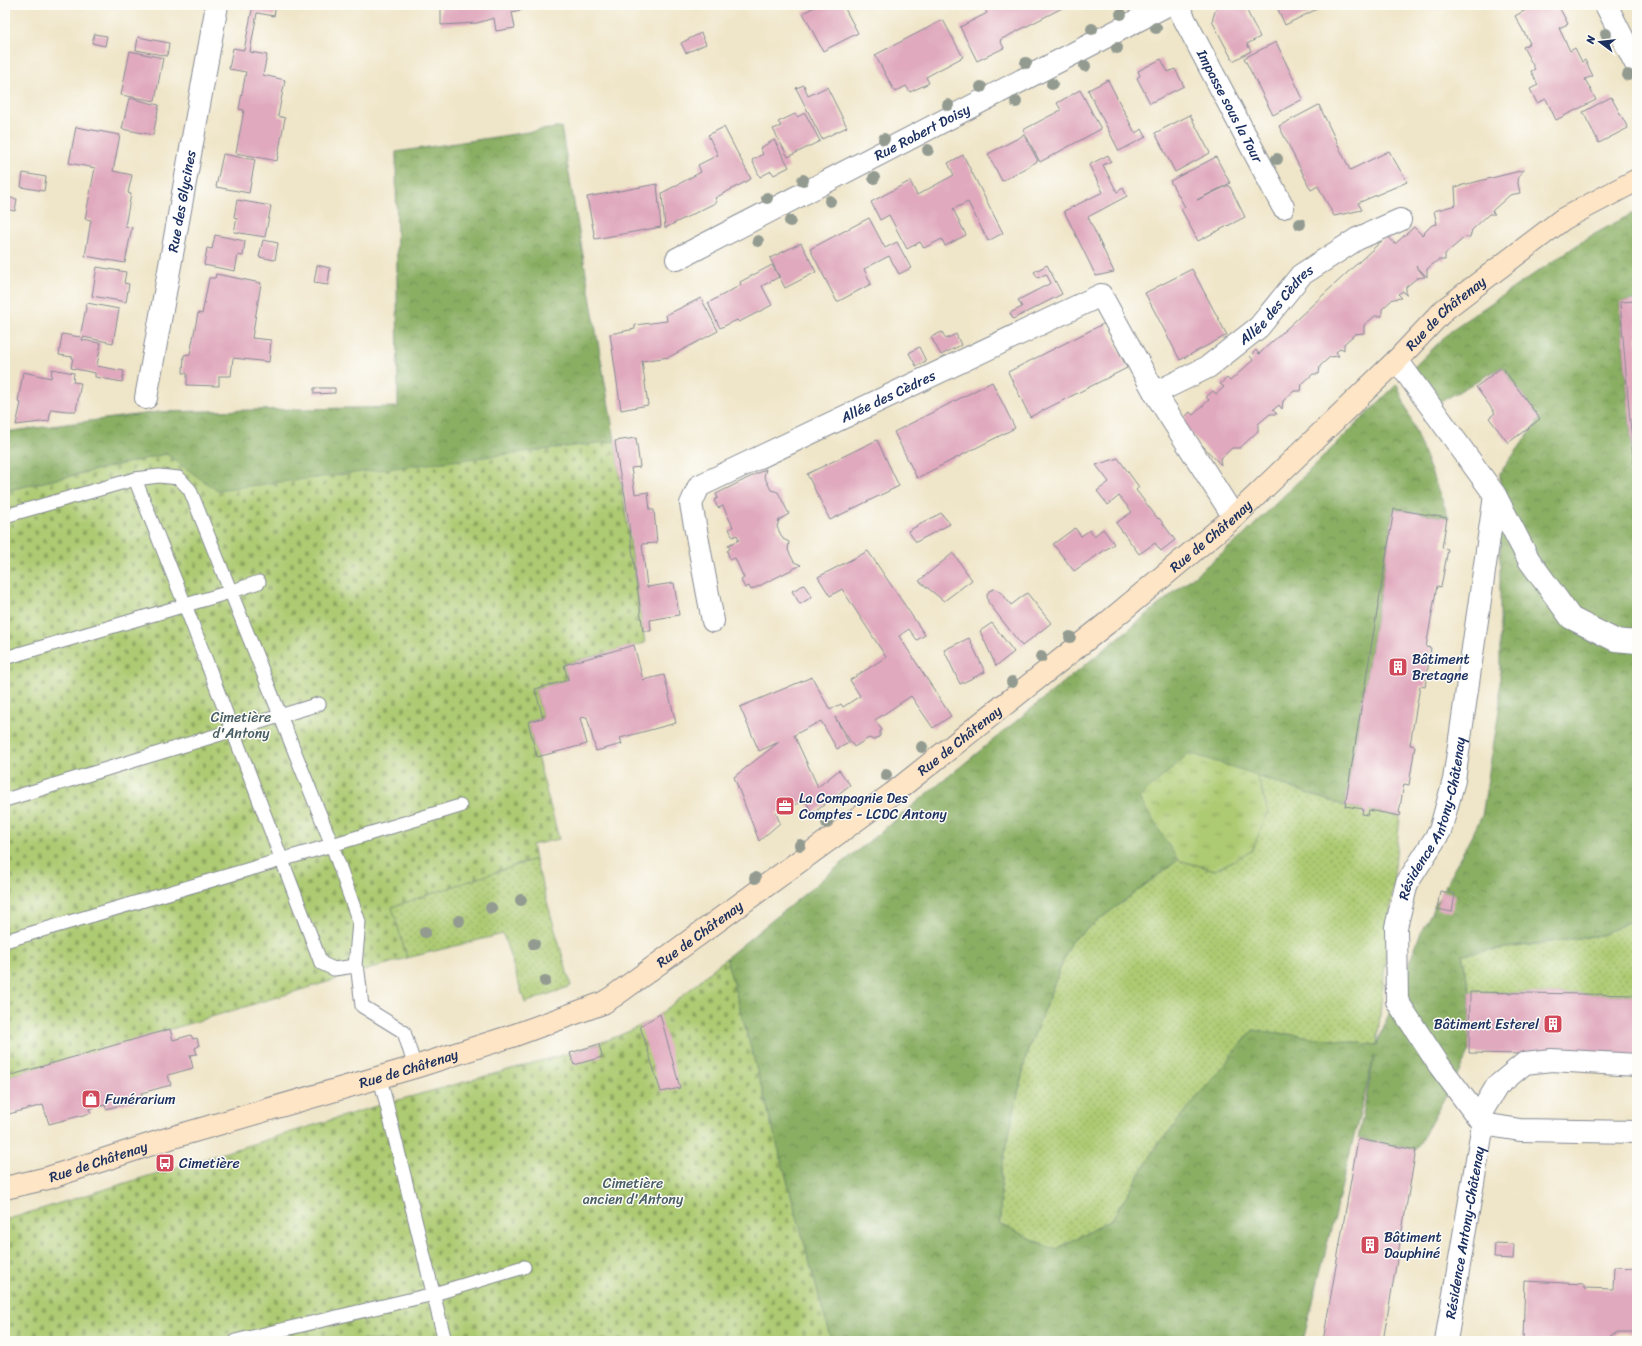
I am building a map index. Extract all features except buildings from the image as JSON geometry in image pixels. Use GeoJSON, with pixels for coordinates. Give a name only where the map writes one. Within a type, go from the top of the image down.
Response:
{"type":"FeatureCollection","features":[{"type":"Feature","properties":{"kind":"main road","name":"Rue de Châtenay"},"geometry":{"type":"LineString","coordinates":[[11,1184],[48,1178],[165,1140],[380,1078],[515,1035],[614,996],[892,794],[1106,624],[1234,517],[1397,360],[1445,310],[1563,219],[1637,180]]}},
{"type":"Feature","properties":{"kind":"street","name":"Rue des Glycines"},"geometry":{"type":"LineString","coordinates":[[146,398],[217,5]]}},
{"type":"Feature","properties":{"kind":"street","name":"Rue Robert Doisy"},"geometry":{"type":"LineString","coordinates":[[677,259],[1167,5]]}},
{"type":"Feature","properties":{"kind":"street","name":"Impasse sous la Tour"},"geometry":{"type":"LineString","coordinates":[[1177,5],[1283,207]]}},
{"type":"Feature","properties":{"kind":"street"},"geometry":{"type":"LineString","coordinates":[[1606,5],[1637,66]]}},
{"type":"Feature","properties":{"kind":"street","name":"Allée des Cèdres"},"geometry":{"type":"LineString","coordinates":[[1155,393],[1208,367],[1259,327],[1301,275],[1357,239],[1400,220]]}},
{"type":"Feature","properties":{"kind":"street","name":"Allée des Cèdres"},"geometry":{"type":"LineString","coordinates":[[713,621],[691,504],[699,486],[1101,295],[1155,393],[1234,517]]}},
{"type":"Feature","properties":{"kind":"street"},"geometry":{"type":"LineString","coordinates":[[1397,360],[1495,495],[1529,560],[1571,618],[1615,640],[1637,642]]}},
{"type":"Feature","properties":{"kind":"street","name":"Résidence Antony-Châtenay"},"geometry":{"type":"LineString","coordinates":[[1481,1120],[1439,1065],[1397,1001],[1396,927],[1407,883],[1440,831],[1454,780],[1495,495]]}},
{"type":"Feature","properties":{"kind":"street","name":"Résidence Antony-Châtenay"},"geometry":{"type":"LineString","coordinates":[[1446,1341],[1481,1120],[1497,1086],[1525,1064],[1551,1060],[1637,1065]]}},
{"type":"Feature","properties":{"kind":"street"},"geometry":{"type":"LineString","coordinates":[[1481,1120],[1520,1130],[1637,1132]]}},
{"type":"Feature","properties":{"kind":"lane"},"geometry":{"type":"LineString","coordinates":[[5,516],[135,479],[159,476],[179,478],[190,490],[279,716],[332,845],[359,922],[355,966],[358,972],[362,1006],[404,1032],[415,1067]]}},
{"type":"Feature","properties":{"kind":"lane"},"geometry":{"type":"LineString","coordinates":[[135,479],[185,605],[321,963],[334,969],[355,966]]}},
{"type":"Feature","properties":{"kind":"lane"},"geometry":{"type":"LineString","coordinates":[[5,658],[230,592],[259,582]]}},
{"type":"Feature","properties":{"kind":"lane"},"geometry":{"type":"LineString","coordinates":[[5,800],[319,704]]}},
{"type":"Feature","properties":{"kind":"lane"},"geometry":{"type":"LineString","coordinates":[[5,941],[460,806]]}},
{"type":"Feature","properties":{"kind":"lane"},"geometry":{"type":"LineString","coordinates":[[380,1078],[445,1341]]}},
{"type":"Feature","properties":{"kind":"lane"},"geometry":{"type":"LineString","coordinates":[[235,1341],[434,1294],[524,1267]]}},
{"type":"Feature","properties":{"kind":"green space"},"geometry":{"type":"Polygon","coordinates":[[[561,127],[615,441],[263,556],[166,454],[5,491],[5,432],[159,412],[398,407],[396,152],[561,127]]]}},
{"type":"Feature","properties":{"kind":"green space"},"geometry":{"type":"Polygon","coordinates":[[[1637,211],[1637,299],[1620,303],[1637,506],[1637,918],[1601,935],[1462,954],[1470,992],[1469,1053],[1416,1150],[1358,1139],[1374,1057],[1303,1341],[831,1341],[726,958],[1243,536],[1397,384],[1449,518],[1394,509],[1345,806],[1189,753],[1140,798],[1178,860],[1071,941],[1027,1053],[1001,1171],[1000,1224],[1055,1250],[1112,1219],[1157,1146],[1253,1030],[1377,1045],[1421,932],[1482,816],[1500,704],[1500,473],[1540,419],[1502,367],[1435,405],[1409,372],[1454,328],[1589,237],[1637,211]]]}},
{"type":"Feature","properties":{"kind":"green space","name":"Cimetière d'Antony"},"geometry":{"type":"Polygon","coordinates":[[[615,441],[645,643],[564,664],[568,680],[535,689],[543,718],[528,722],[559,839],[532,845],[535,859],[392,907],[407,958],[95,1052],[5,1077],[5,491],[166,454],[216,490],[615,441]]]}},
{"type":"Feature","properties":{"kind":"green space"},"geometry":{"type":"Polygon","coordinates":[[[1189,753],[1257,775],[1268,812],[1252,851],[1215,870],[1178,860],[1139,798],[1189,753]]]}},
{"type":"Feature","properties":{"kind":"green space"},"geometry":{"type":"Polygon","coordinates":[[[1257,775],[1345,806],[1400,816],[1377,1045],[1253,1030],[1157,1146],[1112,1219],[1055,1250],[1000,1224],[1001,1171],[1027,1053],[1071,941],[1178,860],[1215,870],[1268,812],[1257,775]]]}},
{"type":"Feature","properties":{"kind":"green space"},"geometry":{"type":"Polygon","coordinates":[[[535,859],[571,986],[525,1003],[503,934],[407,958],[391,907],[535,859]]]}},
{"type":"Feature","properties":{"kind":"green space"},"geometry":{"type":"Polygon","coordinates":[[[1637,918],[1637,995],[1470,992],[1462,954],[1601,935],[1637,918]]]}},
{"type":"Feature","properties":{"kind":"green space","name":"Cimetière ancien d'Antony"},"geometry":{"type":"Polygon","coordinates":[[[726,958],[831,1341],[5,1341],[5,1220],[373,1107],[570,1053],[605,1041],[628,1032],[660,1014],[726,958]]]}},
{"type":"Feature","properties":{"kind":"place","name":"Bâtiment Bretagne"},"geometry":{"type":"Point","coordinates":[1398,667]}},
{"type":"Feature","properties":{"kind":"place","name":"La Compagnie Des Comptes - LCDC Antony"},"geometry":{"type":"Point","coordinates":[785,806]}},
{"type":"Feature","properties":{"kind":"place","name":"Bâtiment Esterel"},"geometry":{"type":"Point","coordinates":[1553,1024]}},
{"type":"Feature","properties":{"kind":"place","name":"Funérarium"},"geometry":{"type":"Point","coordinates":[91,1099]}},
{"type":"Feature","properties":{"kind":"place","name":"Cimetière"},"geometry":{"type":"Point","coordinates":[165,1163]}},
{"type":"Feature","properties":{"kind":"place","name":"Bâtiment Dauphiné"},"geometry":{"type":"Point","coordinates":[1370,1245]}}]}
